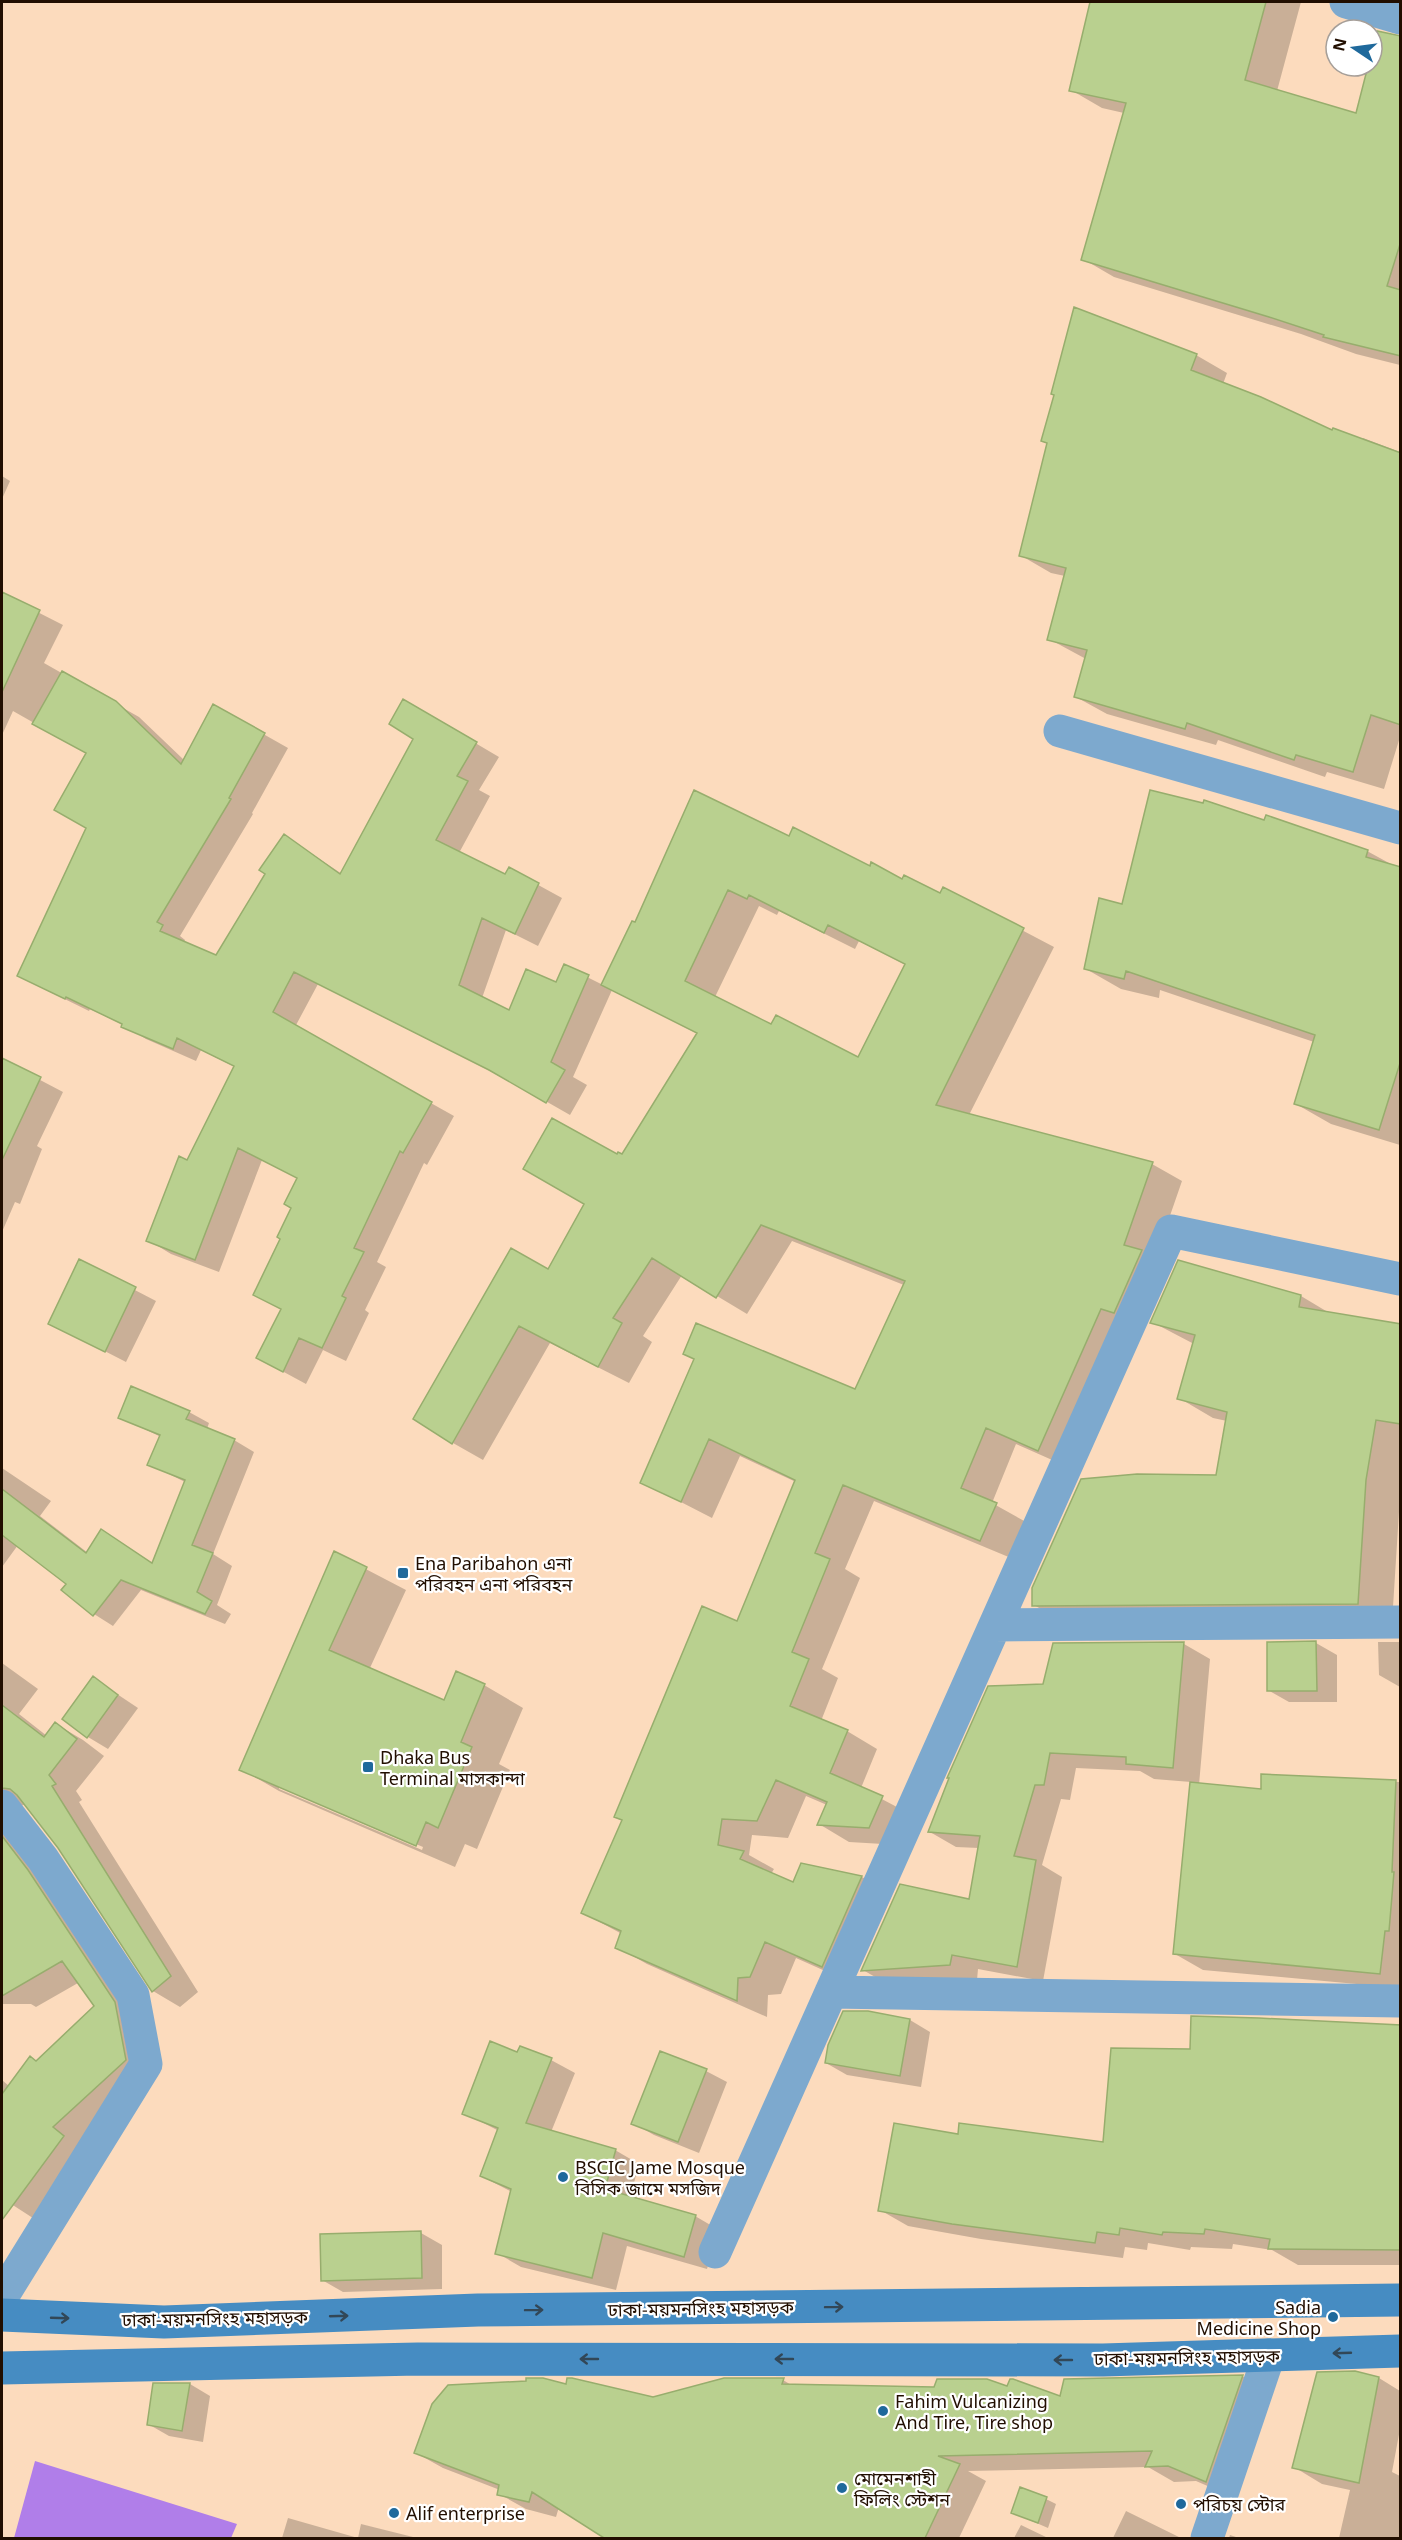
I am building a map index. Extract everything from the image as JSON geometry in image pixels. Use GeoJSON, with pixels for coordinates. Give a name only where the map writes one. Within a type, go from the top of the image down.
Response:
{"type":"FeatureCollection","features":[{"type":"Feature","properties":{"kind":"main road","name":"ঢাকা-ময়মনসিংহ মহাসড়ক"},"geometry":{"type":"LineString","coordinates":[[2,2315],[164,2322],[478,2310],[1401,2300]]}},
{"type":"Feature","properties":{"kind":"main road","name":"ঢাকা-ময়মনসিংহ মহাসড়ক"},"geometry":{"type":"LineString","coordinates":[[2,2367],[418,2359],[1103,2360],[1401,2351]]}},
{"type":"Feature","properties":{"kind":"street"},"geometry":{"type":"LineString","coordinates":[[1346,2],[1401,18]]}},
{"type":"Feature","properties":{"kind":"street"},"geometry":{"type":"LineString","coordinates":[[1060,731],[1401,828]]}},
{"type":"Feature","properties":{"kind":"street"},"geometry":{"type":"LineString","coordinates":[[715,2252],[1171,1231],[1401,1279]]}},
{"type":"Feature","properties":{"kind":"street"},"geometry":{"type":"LineString","coordinates":[[995,1625],[1401,1622]]}},
{"type":"Feature","properties":{"kind":"street"},"geometry":{"type":"LineString","coordinates":[[2,1806],[43,1859],[133,1995],[146,2064],[2,2297]]}},
{"type":"Feature","properties":{"kind":"street"},"geometry":{"type":"LineString","coordinates":[[831,1992],[1401,2001]]}},
{"type":"Feature","properties":{"kind":"street"},"geometry":{"type":"LineString","coordinates":[[1207,2538],[1269,2355]]}},
{"type":"Feature","properties":{"kind":"shaded area"},"geometry":{"type":"Polygon","coordinates":[[[35,2461],[237,2524],[231,2538],[14,2538],[35,2461]]]}},
{"type":"Feature","properties":{"kind":"building"},"geometry":{"type":"Polygon","coordinates":[[[1090,2],[1266,2],[1245,80],[1356,113],[1365,78],[1384,78],[1384,32],[1401,36],[1401,241],[1387,286],[1401,290],[1401,356],[1323,337],[1324,335],[1269,317],[1081,260],[1126,103],[1069,91],[1090,2]]]}},
{"type":"Feature","properties":{"kind":"building"},"geometry":{"type":"Polygon","coordinates":[[[1074,307],[1197,354],[1191,370],[1261,397],[1332,430],[1333,428],[1401,453],[1401,725],[1371,715],[1353,772],[1296,755],[1294,760],[1187,723],[1185,729],[1074,697],[1087,650],[1047,640],[1066,568],[1019,556],[1047,443],[1041,441],[1054,395],[1051,394],[1074,307]]]}},
{"type":"Feature","properties":{"kind":"building"},"geometry":{"type":"Polygon","coordinates":[[[2,592],[40,610],[2,692],[2,592]]]}},
{"type":"Feature","properties":{"kind":"building"},"geometry":{"type":"Polygon","coordinates":[[[62,671],[116,701],[181,764],[213,704],[265,733],[229,798],[231,799],[157,922],[163,925],[160,931],[216,955],[265,874],[259,870],[284,834],[340,874],[413,739],[389,724],[403,699],[477,742],[457,776],[468,781],[436,840],[505,874],[509,867],[539,883],[515,934],[482,918],[459,985],[509,1010],[526,969],[556,982],[564,964],[589,975],[551,1062],[565,1070],[546,1103],[489,1070],[294,972],[273,1012],[432,1102],[403,1153],[400,1151],[354,1248],[364,1252],[342,1296],[346,1298],[322,1348],[299,1338],[283,1372],[256,1358],[281,1309],[253,1295],[280,1239],[277,1237],[291,1208],[284,1204],[297,1178],[238,1148],[195,1260],[146,1241],[179,1156],[187,1160],[234,1066],[177,1038],[173,1049],[121,1027],[122,1024],[17,976],[86,828],[54,810],[86,753],[32,724],[62,671]]]}},
{"type":"Feature","properties":{"kind":"building"},"geometry":{"type":"Polygon","coordinates":[[[694,790],[789,836],[793,827],[870,866],[871,862],[902,879],[904,875],[940,893],[943,887],[1024,928],[936,1105],[1153,1162],[1124,1245],[1142,1250],[1114,1313],[1101,1309],[1038,1451],[986,1428],[961,1488],[997,1503],[980,1541],[843,1485],[815,1553],[830,1559],[792,1652],[809,1659],[790,1706],[848,1730],[830,1773],[883,1796],[869,1828],[817,1825],[827,1802],[776,1780],[757,1821],[722,1819],[718,1845],[744,1851],[740,1859],[793,1882],[801,1863],[862,1876],[822,1967],[765,1942],[750,1977],[738,1978],[737,2001],[615,1948],[621,1931],[581,1913],[622,1820],[614,1817],[702,1606],[737,1621],[795,1480],[709,1439],[681,1502],[640,1483],[694,1359],[683,1354],[696,1323],[855,1389],[905,1281],[761,1225],[716,1298],[652,1258],[613,1318],[622,1323],[598,1367],[519,1326],[452,1444],[413,1419],[511,1248],[548,1269],[584,1204],[523,1169],[552,1118],[617,1154],[618,1152],[622,1154],[697,1033],[601,985],[632,921],[635,922],[694,790]],[[728,890],[685,981],[771,1024],[776,1015],[858,1057],[905,964],[828,925],[824,933],[749,895],[747,899],[728,890]]]}},
{"type":"Feature","properties":{"kind":"building"},"geometry":{"type":"Polygon","coordinates":[[[1150,790],[1203,803],[1204,800],[1264,820],[1266,815],[1368,850],[1366,857],[1401,867],[1401,1060],[1379,1130],[1294,1104],[1315,1035],[1126,971],[1124,979],[1084,969],[1099,898],[1122,904],[1150,790]]]}},
{"type":"Feature","properties":{"kind":"building"},"geometry":{"type":"Polygon","coordinates":[[[2,1058],[41,1077],[2,1160],[2,1058]]]}},
{"type":"Feature","properties":{"kind":"building"},"geometry":{"type":"Polygon","coordinates":[[[79,1259],[136,1287],[105,1352],[48,1324],[79,1259]]]}},
{"type":"Feature","properties":{"kind":"building"},"geometry":{"type":"Polygon","coordinates":[[[1178,1260],[1301,1295],[1299,1307],[1401,1324],[1401,1424],[1376,1420],[1366,1480],[1358,1604],[1032,1606],[1032,1588],[1081,1479],[1137,1474],[1216,1475],[1227,1412],[1177,1399],[1195,1335],[1150,1323],[1178,1260]]]}},
{"type":"Feature","properties":{"kind":"building"},"geometry":{"type":"Polygon","coordinates":[[[131,1386],[190,1411],[186,1419],[235,1439],[192,1545],[213,1553],[197,1592],[212,1601],[205,1614],[121,1580],[93,1616],[61,1590],[66,1584],[2,1535],[2,1489],[86,1553],[101,1529],[152,1563],[185,1480],[147,1465],[160,1435],[118,1418],[131,1386]]]}},
{"type":"Feature","properties":{"kind":"building"},"geometry":{"type":"Polygon","coordinates":[[[334,1551],[367,1567],[329,1650],[444,1700],[456,1671],[485,1684],[461,1742],[472,1747],[438,1828],[426,1822],[416,1846],[239,1770],[334,1551]]]}},
{"type":"Feature","properties":{"kind":"building"},"geometry":{"type":"Polygon","coordinates":[[[1316,1641],[1317,1691],[1267,1691],[1267,1642],[1316,1641]]]}},
{"type":"Feature","properties":{"kind":"building"},"geometry":{"type":"Polygon","coordinates":[[[1184,1642],[1173,1768],[1126,1764],[1126,1757],[1050,1753],[1044,1785],[1035,1785],[1014,1856],[1036,1860],[1017,1967],[952,1955],[950,1965],[861,1971],[900,1884],[969,1899],[980,1836],[928,1832],[949,1778],[947,1778],[988,1686],[1043,1684],[1053,1643],[1184,1642]]]}},
{"type":"Feature","properties":{"kind":"building"},"geometry":{"type":"Polygon","coordinates":[[[93,1676],[118,1695],[87,1738],[62,1719],[93,1676]]]}},
{"type":"Feature","properties":{"kind":"building"},"geometry":{"type":"Polygon","coordinates":[[[2,1705],[44,1737],[55,1722],[77,1739],[49,1775],[56,1784],[52,1786],[171,1976],[152,1992],[58,1848],[17,1795],[10,1789],[2,1788],[2,1705]]]}},
{"type":"Feature","properties":{"kind":"building"},"geometry":{"type":"Polygon","coordinates":[[[1261,1774],[1396,1780],[1392,1872],[1394,1872],[1389,1931],[1385,1931],[1380,1974],[1173,1954],[1190,1782],[1261,1789],[1261,1774]]]}},
{"type":"Feature","properties":{"kind":"building"},"geometry":{"type":"Polygon","coordinates":[[[2,1836],[28,1870],[115,2002],[126,2060],[53,2127],[64,2136],[2,2220],[2,2094],[30,2056],[36,2061],[94,2006],[62,1961],[2,1996],[2,1836]]]}},
{"type":"Feature","properties":{"kind":"building"},"geometry":{"type":"Polygon","coordinates":[[[843,2011],[868,2011],[910,2019],[900,2076],[825,2063],[828,2045],[843,2011]]]}},
{"type":"Feature","properties":{"kind":"building"},"geometry":{"type":"Polygon","coordinates":[[[1191,2016],[1401,2025],[1401,2250],[1268,2249],[1270,2239],[1205,2229],[1204,2234],[1163,2232],[1162,2235],[1120,2228],[1119,2235],[1097,2232],[1095,2243],[952,2224],[878,2211],[894,2123],[958,2134],[959,2123],[1103,2142],[1111,2048],[1190,2049],[1191,2016]]]}},
{"type":"Feature","properties":{"kind":"building"},"geometry":{"type":"Polygon","coordinates":[[[490,2041],[517,2052],[520,2046],[552,2058],[526,2123],[616,2149],[605,2189],[696,2215],[684,2257],[603,2233],[592,2278],[495,2254],[511,2189],[480,2176],[498,2128],[462,2114],[490,2041]]]}},
{"type":"Feature","properties":{"kind":"building"},"geometry":{"type":"Polygon","coordinates":[[[660,2051],[707,2069],[678,2142],[631,2124],[660,2051]]]}},
{"type":"Feature","properties":{"kind":"building"},"geometry":{"type":"Polygon","coordinates":[[[421,2231],[422,2278],[321,2281],[320,2234],[421,2231]]]}},
{"type":"Feature","properties":{"kind":"building"},"geometry":{"type":"Polygon","coordinates":[[[1355,2371],[1379,2377],[1359,2483],[1292,2468],[1317,2372],[1355,2371]]]}},
{"type":"Feature","properties":{"kind":"building"},"geometry":{"type":"Polygon","coordinates":[[[1243,2375],[1206,2482],[1168,2466],[1145,2467],[1152,2451],[938,2456],[960,2464],[925,2538],[604,2538],[532,2492],[529,2502],[497,2495],[499,2485],[414,2453],[432,2404],[448,2385],[526,2381],[526,2378],[543,2378],[566,2384],[567,2378],[572,2378],[653,2397],[724,2378],[784,2378],[782,2384],[934,2387],[937,2379],[987,2379],[1007,2386],[1010,2379],[1013,2379],[1060,2396],[1064,2379],[1243,2375]]]}},
{"type":"Feature","properties":{"kind":"building"},"geometry":{"type":"Polygon","coordinates":[[[153,2383],[190,2383],[182,2431],[147,2425],[153,2383]]]}},
{"type":"Feature","properties":{"kind":"building"},"geometry":{"type":"Polygon","coordinates":[[[1020,2487],[1047,2497],[1038,2523],[1011,2513],[1020,2487]]]}},
{"type":"Feature","properties":{"kind":"place","name":"Ena Paribahon এনা পরিবহন এনা পরিবহন"},"geometry":{"type":"Point","coordinates":[403,1573]}},
{"type":"Feature","properties":{"kind":"place","name":"Dhaka Bus Terminal মাসকান্দা"},"geometry":{"type":"Point","coordinates":[368,1767]}},
{"type":"Feature","properties":{"kind":"place","name":"BSCIC Jame Mosque বিসিক জামে মসজিদ"},"geometry":{"type":"Point","coordinates":[563,2177]}},
{"type":"Feature","properties":{"kind":"place","name":"Sadia Medicine Shop"},"geometry":{"type":"Point","coordinates":[1333,2317]}},
{"type":"Feature","properties":{"kind":"place","name":"Fahim Vulcanizing And Tire, Tire shop"},"geometry":{"type":"Point","coordinates":[883,2411]}},
{"type":"Feature","properties":{"kind":"place","name":"মোমেনশাহী ফিলিং স্টেশন"},"geometry":{"type":"Point","coordinates":[842,2488]}},
{"type":"Feature","properties":{"kind":"place","name":"পরিচয় স্টোর"},"geometry":{"type":"Point","coordinates":[1181,2504]}},
{"type":"Feature","properties":{"kind":"place","name":"Alif enterprise"},"geometry":{"type":"Point","coordinates":[394,2513]}}]}
